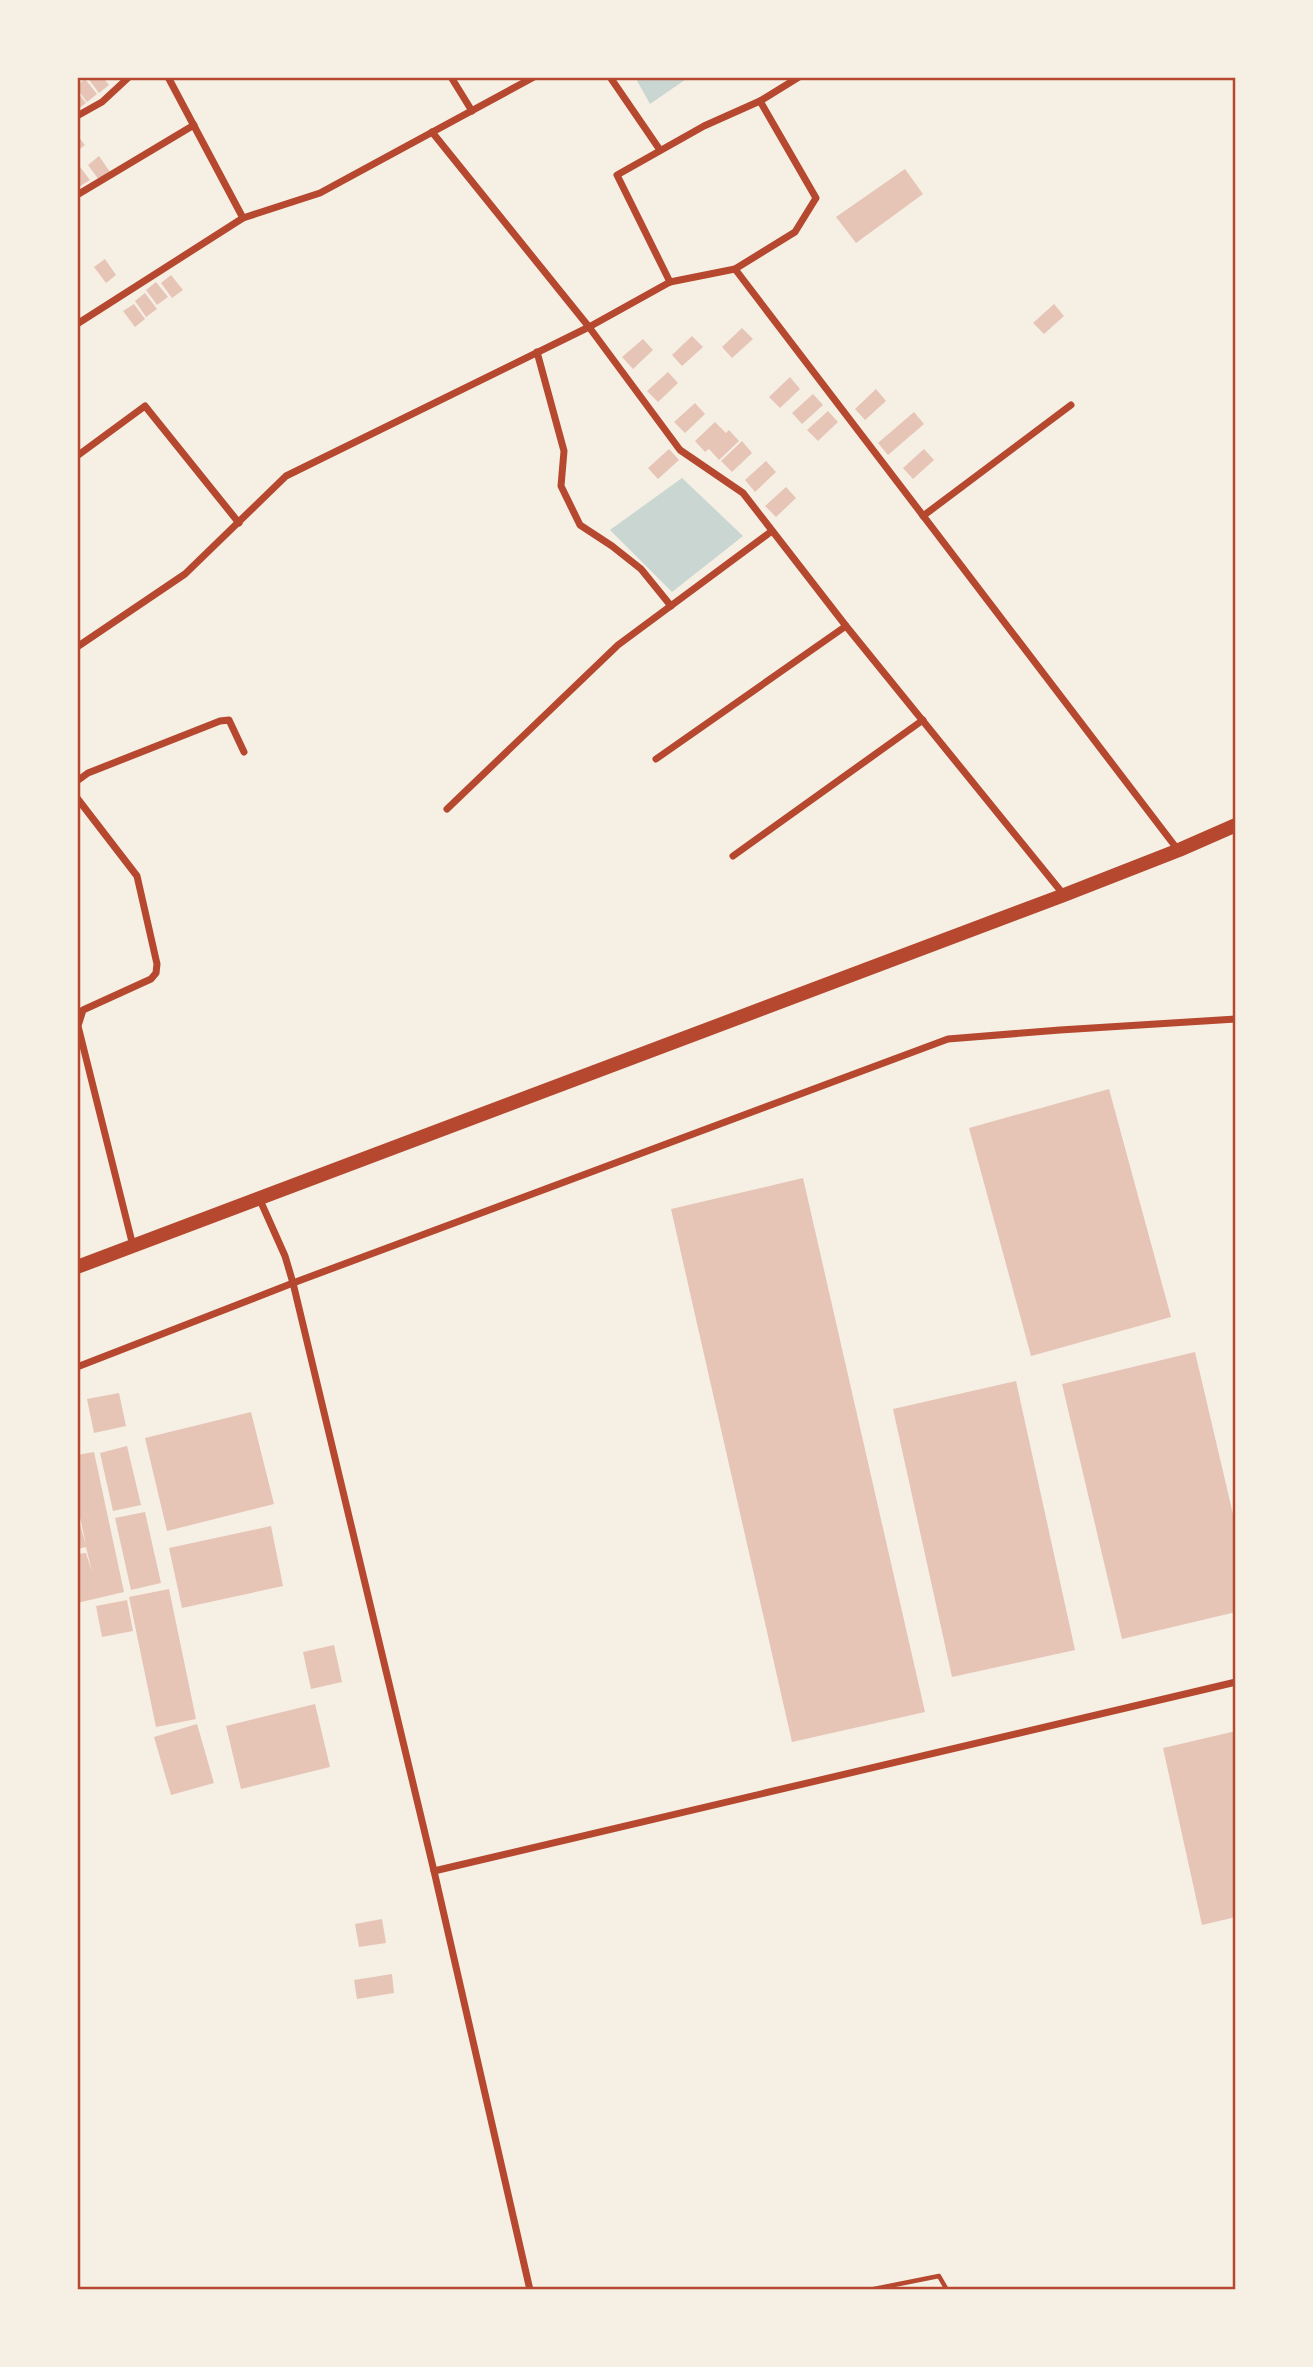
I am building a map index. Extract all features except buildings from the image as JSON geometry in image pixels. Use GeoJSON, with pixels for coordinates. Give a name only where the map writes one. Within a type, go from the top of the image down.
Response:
{"type":"FeatureCollection","features":[{"type":"Feature","properties":{"kind":"main road"},"geometry":{"type":"LineString","coordinates":[[77,1267],[1064,895],[1236,825]]}},
{"type":"Feature","properties":{"kind":"street"},"geometry":{"type":"LineString","coordinates":[[77,116],[102,102],[129,77]]}},
{"type":"Feature","properties":{"kind":"street"},"geometry":{"type":"LineString","coordinates":[[168,77],[243,218]]}},
{"type":"Feature","properties":{"kind":"street"},"geometry":{"type":"LineString","coordinates":[[451,77],[472,111]]}},
{"type":"Feature","properties":{"kind":"street"},"geometry":{"type":"LineString","coordinates":[[77,324],[243,218],[320,192],[534,77]]}},
{"type":"Feature","properties":{"kind":"street"},"geometry":{"type":"LineString","coordinates":[[610,77],[660,150]]}},
{"type":"Feature","properties":{"kind":"street"},"geometry":{"type":"LineString","coordinates":[[670,282],[617,175],[660,150],[761,101],[799,77]]}},
{"type":"Feature","properties":{"kind":"street"},"geometry":{"type":"LineString","coordinates":[[77,647],[185,574],[286,476],[589,327],[670,282],[735,269],[795,232],[816,198],[761,101]]}},
{"type":"Feature","properties":{"kind":"street"},"geometry":{"type":"LineString","coordinates":[[77,195],[194,125]]}},
{"type":"Feature","properties":{"kind":"street"},"geometry":{"type":"LineString","coordinates":[[432,132],[589,327],[680,450],[743,493],[846,626],[1064,895]]}},
{"type":"Feature","properties":{"kind":"street"},"geometry":{"type":"LineString","coordinates":[[735,269],[1179,850]]}},
{"type":"Feature","properties":{"kind":"street"},"geometry":{"type":"LineString","coordinates":[[537,352],[564,451],[561,486],[580,525],[612,545],[641,569],[671,606]]}},
{"type":"Feature","properties":{"kind":"street"},"geometry":{"type":"LineString","coordinates":[[923,516],[1071,405]]}},
{"type":"Feature","properties":{"kind":"street"},"geometry":{"type":"LineString","coordinates":[[77,456],[145,407],[239,523]]}},
{"type":"Feature","properties":{"kind":"street"},"geometry":{"type":"LineString","coordinates":[[447,809],[618,645],[772,531]]}},
{"type":"Feature","properties":{"kind":"street"},"geometry":{"type":"LineString","coordinates":[[656,759],[846,626]]}},
{"type":"Feature","properties":{"kind":"street"},"geometry":{"type":"LineString","coordinates":[[77,781],[88,772],[220,720],[229,720],[244,752]]}},
{"type":"Feature","properties":{"kind":"street"},"geometry":{"type":"LineString","coordinates":[[733,856],[922,720]]}},
{"type":"Feature","properties":{"kind":"street"},"geometry":{"type":"LineString","coordinates":[[77,799],[137,876],[157,964],[156,973],[151,979],[83,1010],[78,1026],[133,1247]]}},
{"type":"Feature","properties":{"kind":"street"},"geometry":{"type":"LineString","coordinates":[[77,1367],[293,1283],[948,1039],[1236,1019]]}},
{"type":"Feature","properties":{"kind":"street"},"geometry":{"type":"LineString","coordinates":[[260,1200],[285,1256],[293,1283],[434,1871],[530,2290]]}},
{"type":"Feature","properties":{"kind":"street"},"geometry":{"type":"LineString","coordinates":[[434,1871],[1236,1682]]}},
{"type":"Feature","properties":{"kind":"lane"},"geometry":{"type":"LineString","coordinates":[[869,2290],[939,2276],[947,2290]]}},
{"type":"Feature","properties":{"kind":"shaded area"},"geometry":{"type":"Polygon","coordinates":[[[635,77],[689,77],[650,104],[635,77]]]}},
{"type":"Feature","properties":{"kind":"shaded area"},"geometry":{"type":"Polygon","coordinates":[[[682,478],[743,536],[672,592],[610,530],[682,478]]]}}]}
